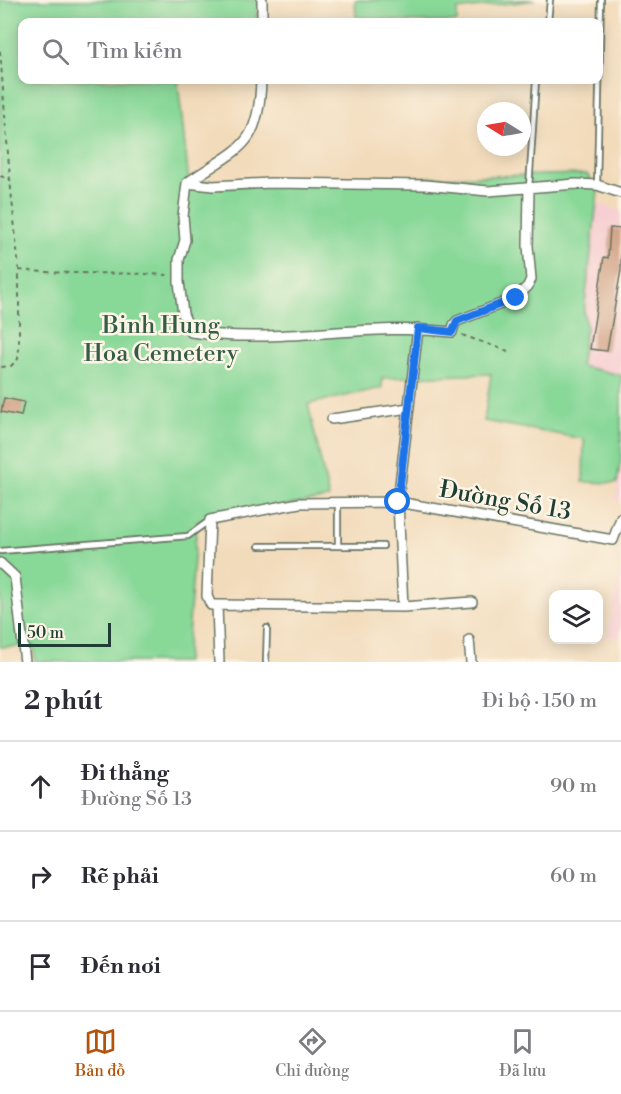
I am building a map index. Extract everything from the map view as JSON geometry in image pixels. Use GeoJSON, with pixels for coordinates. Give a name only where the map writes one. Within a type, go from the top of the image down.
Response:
{"type":"FeatureCollection","features":[{"type":"Feature","properties":{"kind":"street"},"geometry":{"type":"LineString","coordinates":[[262,0],[262,18]]}},
{"type":"Feature","properties":{"kind":"street"},"geometry":{"type":"LineString","coordinates":[[261,84],[259,111],[251,134],[240,147],[187,183],[183,216],[185,240],[179,260],[179,275],[183,314],[191,332],[214,336],[288,336],[418,328],[452,332],[457,321],[516,298],[528,286],[531,279],[528,246],[529,188]]}},
{"type":"Feature","properties":{"kind":"street"},"geometry":{"type":"LineString","coordinates":[[187,183],[213,186],[270,183],[425,185],[488,191],[576,184],[597,185],[621,193]]}},
{"type":"Feature","properties":{"kind":"street"},"geometry":{"type":"LineString","coordinates":[[403,607],[398,502],[418,328]]}},
{"type":"Feature","properties":{"kind":"street"},"geometry":{"type":"LineString","coordinates":[[332,418],[409,408]]}},
{"type":"Feature","properties":{"kind":"street"},"geometry":{"type":"LineString","coordinates":[[398,502],[299,503],[210,520],[207,596],[211,605],[403,607],[472,602]]}},
{"type":"Feature","properties":{"kind":"street","name":"Đường Số 13"},"geometry":{"type":"LineString","coordinates":[[398,502],[613,540],[621,518]]}},
{"type":"Feature","properties":{"kind":"street"},"geometry":{"type":"LineString","coordinates":[[0,563],[15,577],[25,662]]}},
{"type":"Feature","properties":{"kind":"street"},"geometry":{"type":"LineString","coordinates":[[217,605],[219,662]]}},
{"type":"Feature","properties":{"kind":"street"},"geometry":{"type":"LineString","coordinates":[[469,640],[471,662]]}},
{"type":"Feature","properties":{"kind":"lane"},"geometry":{"type":"LineString","coordinates":[[548,18],[550,0]]}},
{"type":"Feature","properties":{"kind":"lane"},"geometry":{"type":"LineString","coordinates":[[601,0],[601,18]]}},
{"type":"Feature","properties":{"kind":"lane"},"geometry":{"type":"LineString","coordinates":[[529,188],[536,84]]}},
{"type":"Feature","properties":{"kind":"lane"},"geometry":{"type":"LineString","coordinates":[[597,185],[599,84]]}},
{"type":"Feature","properties":{"kind":"lane"},"geometry":{"type":"LineString","coordinates":[[338,503],[338,546]]}},
{"type":"Feature","properties":{"kind":"lane"},"geometry":{"type":"LineString","coordinates":[[0,551],[188,536],[210,520]]}},
{"type":"Feature","properties":{"kind":"lane"},"geometry":{"type":"LineString","coordinates":[[259,546],[383,546]]}},
{"type":"Feature","properties":{"kind":"lane"},"geometry":{"type":"LineString","coordinates":[[266,662],[267,628]]}},
{"type":"Feature","properties":{"kind":"path"},"geometry":{"type":"LineString","coordinates":[[0,51],[19,270],[18,359],[11,366],[0,367]]}},
{"type":"Feature","properties":{"kind":"path"},"geometry":{"type":"LineString","coordinates":[[0,176],[10,179]]}},
{"type":"Feature","properties":{"kind":"path"},"geometry":{"type":"LineString","coordinates":[[19,270],[54,273],[123,272],[179,275]]}},
{"type":"Feature","properties":{"kind":"path"},"geometry":{"type":"LineString","coordinates":[[452,332],[508,351]]}},
{"type":"Feature","properties":{"kind":"shaded area"},"geometry":{"type":"Polygon","coordinates":[[[597,203],[621,211],[621,375],[580,367],[586,328],[584,312],[597,203]]]}},
{"type":"Feature","properties":{"kind":"shaded area"},"geometry":{"type":"Polygon","coordinates":[[[621,457],[621,502],[615,501],[621,457]]]}},
{"type":"Feature","properties":{"kind":"shaded area"},"geometry":{"type":"Polygon","coordinates":[[[621,567],[621,639],[607,636],[621,567]]]}},
{"type":"Feature","properties":{"kind":"green space","name":"Binh Hung Hoa Cemetery"},"geometry":{"type":"Polygon","coordinates":[[[0,0],[258,0],[256,18],[18,18],[18,84],[178,84],[189,182],[587,174],[598,192],[584,312],[586,327],[580,366],[621,375],[621,457],[617,483],[583,482],[584,439],[484,421],[491,374],[382,378],[382,388],[308,404],[329,498],[197,522],[186,662],[35,662],[34,646],[0,647],[0,0]]]}},
{"type":"Feature","properties":{"kind":"green space"},"geometry":{"type":"Polygon","coordinates":[[[355,0],[535,0],[457,10],[457,18],[356,17],[355,0]]]}},
{"type":"Feature","properties":{"kind":"building"},"geometry":{"type":"Polygon","coordinates":[[[610,228],[621,229],[621,270],[607,351],[590,349],[604,257],[608,258],[610,228]]]}},
{"type":"Feature","properties":{"kind":"building"},"geometry":{"type":"Polygon","coordinates":[[[4,398],[24,402],[21,416],[1,412],[4,398]]]}},
{"type":"Feature","properties":{"kind":"route"},"geometry":{"type":"LineString","coordinates":[[398,502],[418,328],[452,332],[457,321],[516,298]]}}]}
